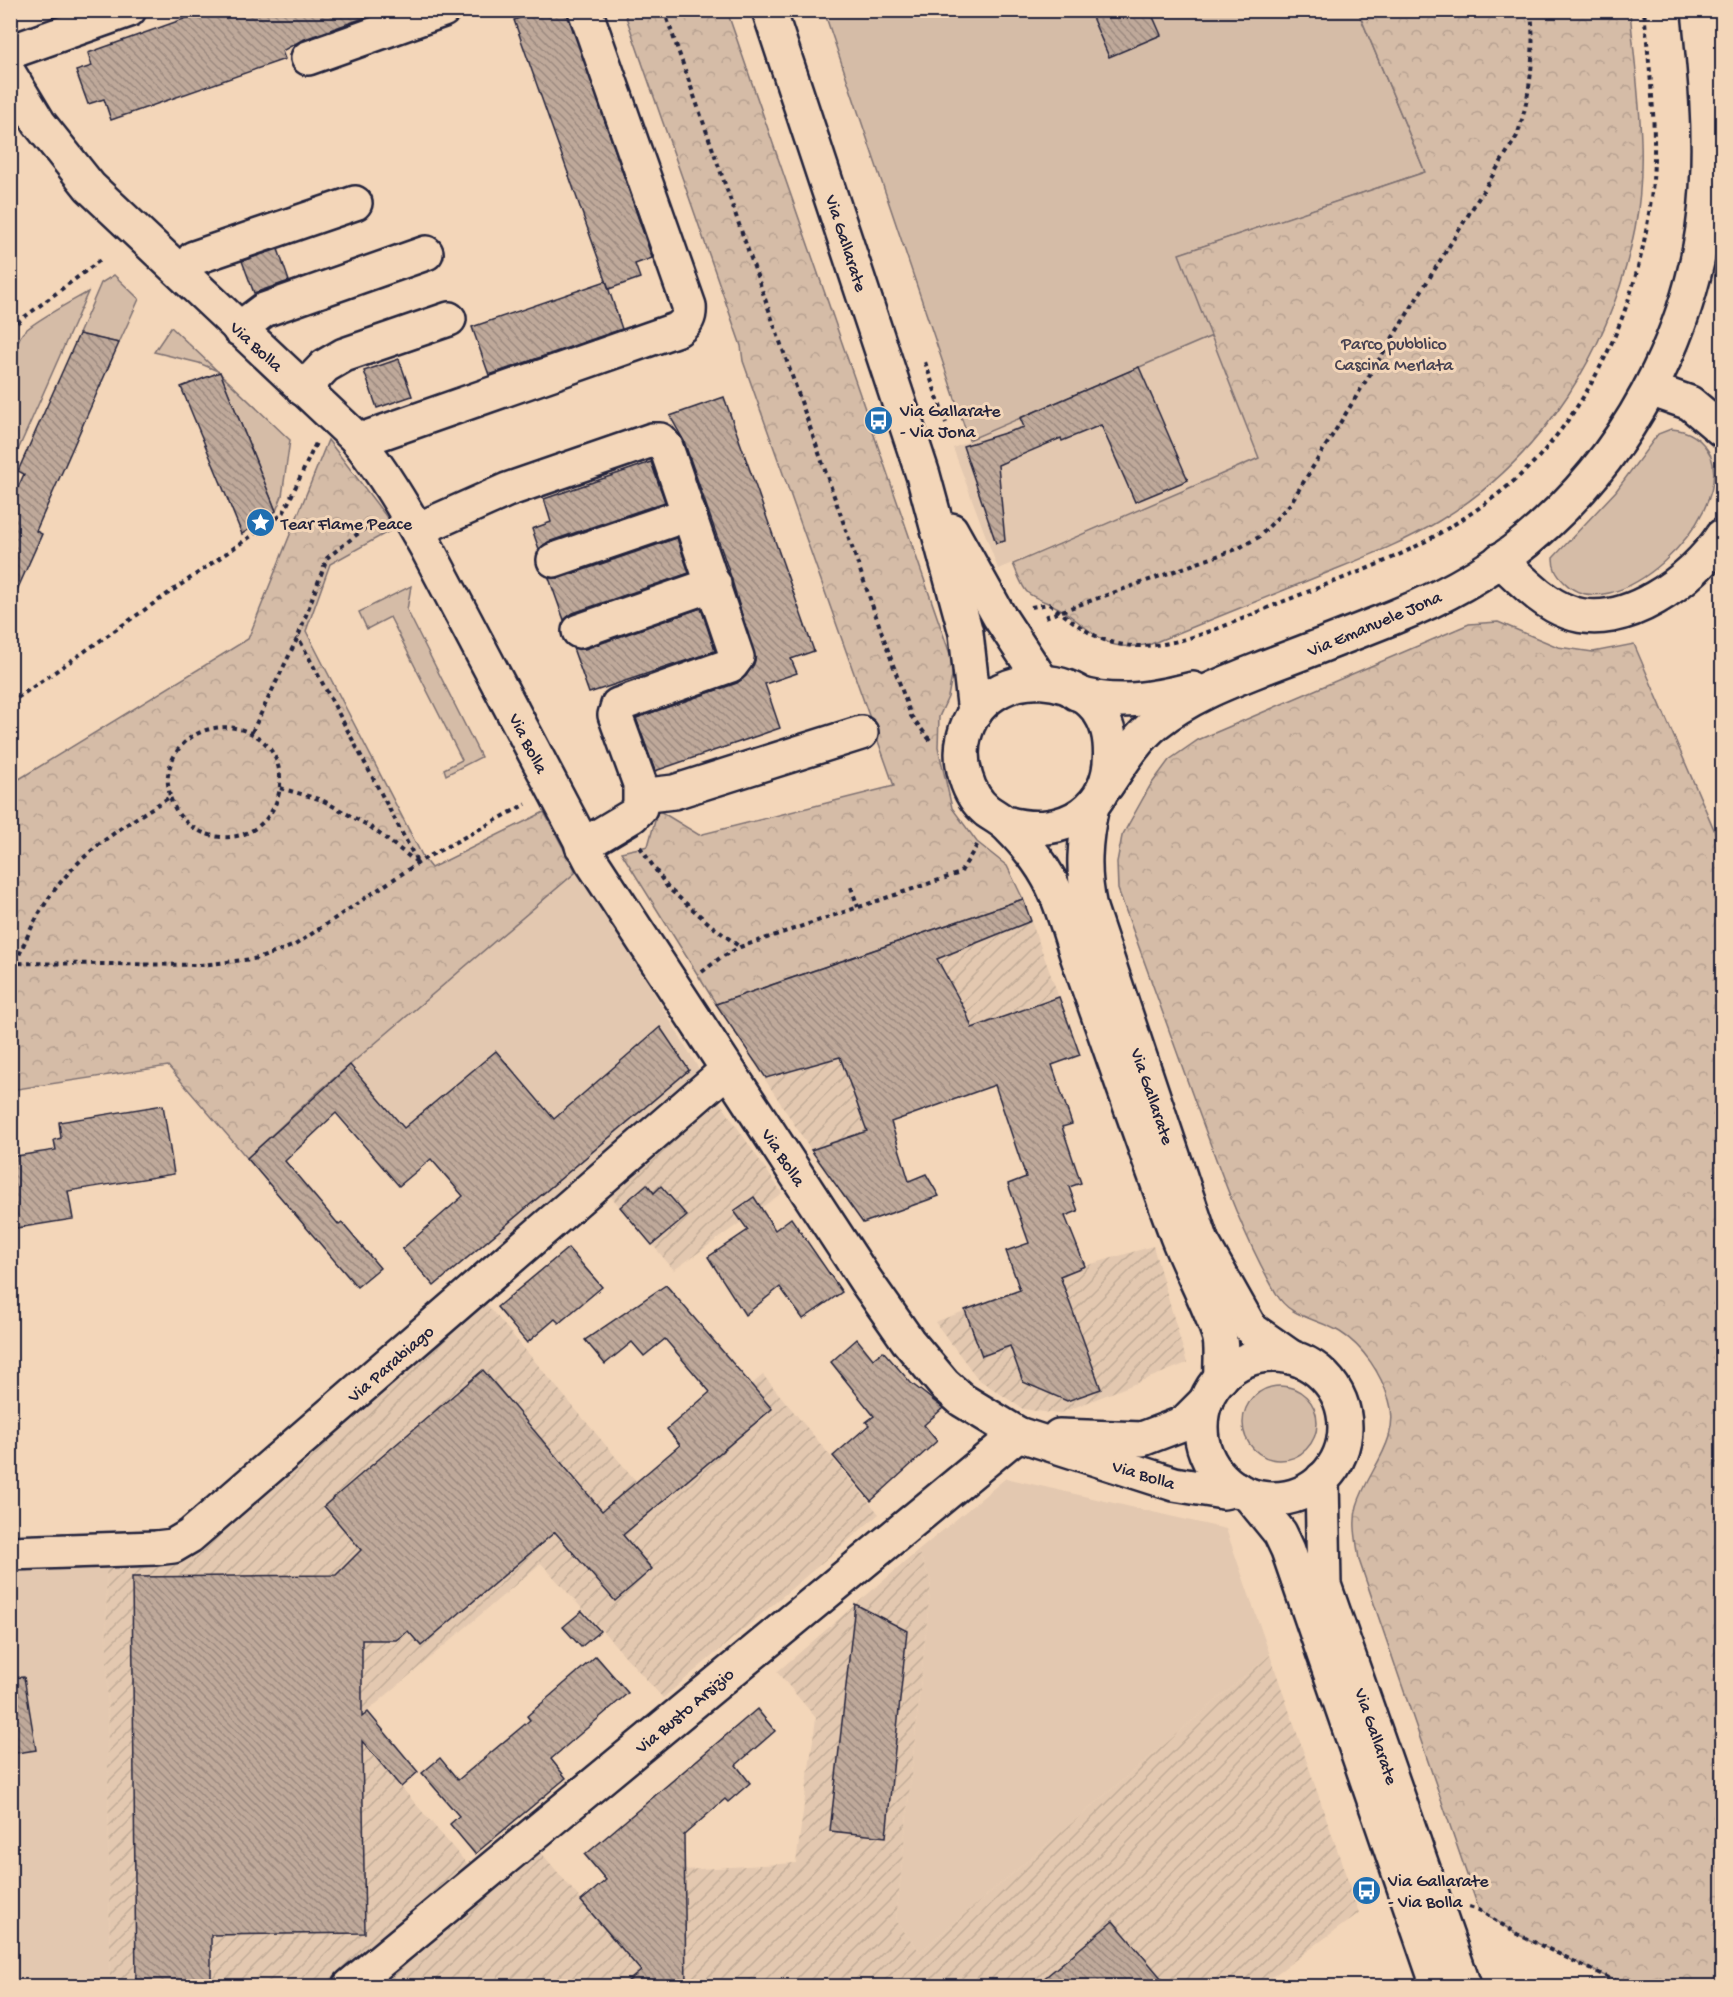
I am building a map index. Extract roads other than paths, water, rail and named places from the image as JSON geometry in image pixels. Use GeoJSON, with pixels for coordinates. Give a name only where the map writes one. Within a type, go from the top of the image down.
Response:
{"type":"FeatureCollection","features":[{"type":"Feature","properties":{"kind":"street"},"geometry":{"type":"LineString","coordinates":[[10,52],[129,10]]}},
{"type":"Feature","properties":{"kind":"street"},"geometry":{"type":"LineString","coordinates":[[308,58],[443,10]]}},
{"type":"Feature","properties":{"kind":"street"},"geometry":{"type":"LineString","coordinates":[[358,441],[678,329],[686,323],[690,315],[686,295],[585,10]]}},
{"type":"Feature","properties":{"kind":"street","name":"Via Gallarate"},"geometry":{"type":"LineString","coordinates":[[769,10],[923,475],[966,633],[975,713]]}},
{"type":"Feature","properties":{"kind":"street","name":"Via Emanuele Jona"},"geometry":{"type":"LineString","coordinates":[[1099,796],[1130,750],[1154,724],[1195,698],[1244,676],[1438,598],[1500,560],[1546,525],[1600,465],[1650,389],[1679,322],[1692,282],[1702,236],[1707,191],[1708,138],[1699,10]]}},
{"type":"Feature","properties":{"kind":"street","name":"Via Bolla"},"geometry":{"type":"LineString","coordinates":[[10,75],[39,123],[73,168],[110,208],[358,441],[400,500],[582,846],[727,1070],[908,1341],[962,1400],[1018,1434],[1174,1484],[1223,1492],[1243,1492]]}},
{"type":"Feature","properties":{"kind":"street"},"geometry":{"type":"LineString","coordinates":[[194,258],[355,203]]}},
{"type":"Feature","properties":{"kind":"street"},"geometry":{"type":"LineString","coordinates":[[239,329],[264,310],[426,253]]}},
{"type":"Feature","properties":{"kind":"street"},"geometry":{"type":"LineString","coordinates":[[303,389],[325,366],[344,355],[449,319]]}},
{"type":"Feature","properties":{"kind":"street"},"geometry":{"type":"LineString","coordinates":[[1650,389],[1689,403],[1722,430]]}},
{"type":"Feature","properties":{"kind":"street"},"geometry":{"type":"LineString","coordinates":[[417,530],[518,486],[657,440],[666,447],[737,652],[735,661],[622,703],[616,709],[617,721],[640,784],[632,811]]}},
{"type":"Feature","properties":{"kind":"street","name":"Via Gallarate"},"geometry":{"type":"LineString","coordinates":[[923,475],[999,616],[1041,680]]}},
{"type":"Feature","properties":{"kind":"street"},"geometry":{"type":"LineString","coordinates":[[554,560],[689,514]]}},
{"type":"Feature","properties":{"kind":"street"},"geometry":{"type":"LineString","coordinates":[[1500,560],[1554,606],[1571,614],[1591,617],[1614,615],[1656,598],[1701,562],[1721,542]]}},
{"type":"Feature","properties":{"kind":"street"},"geometry":{"type":"LineString","coordinates":[[579,631],[714,584]]}},
{"type":"Feature","properties":{"kind":"street","name":"Via Emanuele Jona"},"geometry":{"type":"LineString","coordinates":[[1076,693],[1097,699],[1145,700],[1244,676]]}},
{"type":"Feature","properties":{"kind":"street","name":"Via Gallarate"},"geometry":{"type":"LineString","coordinates":[[1243,1492],[1269,1498],[1288,1497],[1306,1491],[1322,1479],[1334,1465],[1342,1447],[1345,1435],[1343,1409],[1332,1386],[1324,1376],[1314,1368],[1291,1357],[1251,1329],[1202,1242],[1090,908],[1084,868],[1087,829],[1111,763],[1110,739],[1102,717],[1086,699],[1066,687],[1041,680],[1016,683],[993,694],[975,713],[964,737],[962,763],[969,788],[984,809],[993,832],[1050,880],[1179,1239],[1220,1338],[1213,1390],[1201,1428],[1206,1452],[1218,1473],[1243,1492],[1280,1533],[1288,1550],[1438,1986]]}},
{"type":"Feature","properties":{"kind":"street"},"geometry":{"type":"LineString","coordinates":[[582,846],[632,811],[648,795],[674,792],[861,733]]}},
{"type":"Feature","properties":{"kind":"street","name":"Via Gallarate"},"geometry":{"type":"LineString","coordinates":[[993,832],[1052,829],[1074,820],[1099,796]]}},
{"type":"Feature","properties":{"kind":"street","name":"Via Parabiago"},"geometry":{"type":"LineString","coordinates":[[10,1553],[156,1548],[173,1545],[190,1536],[727,1070]]}},
{"type":"Feature","properties":{"kind":"street","name":"Via Gallarate"},"geometry":{"type":"LineString","coordinates":[[1213,1390],[1230,1369],[1252,1358],[1278,1355],[1291,1357]]}},
{"type":"Feature","properties":{"kind":"street","name":"Via Bolla"},"geometry":{"type":"LineString","coordinates":[[1018,1434],[1142,1439],[1184,1423],[1213,1390]]}},
{"type":"Feature","properties":{"kind":"street","name":"Via Busto Arsizio"},"geometry":{"type":"LineString","coordinates":[[350,1986],[1018,1434]]}},
{"type":"Feature","properties":{"kind":"street","name":"Via Gallarate"},"geometry":{"type":"LineString","coordinates":[[1322,1479],[1324,1585],[1464,1986]]}},
{"type":"Feature","properties":{"kind":"place","name":"Via Gallarate - Via Jona"},"geometry":{"type":"Point","coordinates":[879,420]}},
{"type":"Feature","properties":{"kind":"place","name":"Tear Flame Peace"},"geometry":{"type":"Point","coordinates":[260,523]}},
{"type":"Feature","properties":{"kind":"place","name":"Via Gallarate - Via Bolla"},"geometry":{"type":"Point","coordinates":[1367,1890]}},
{"type":"Feature","properties":{"kind":"park label","name":"Parco pubblico Cascina Merlata"},"geometry":{"type":"Point","coordinates":[1394,353]}}]}
